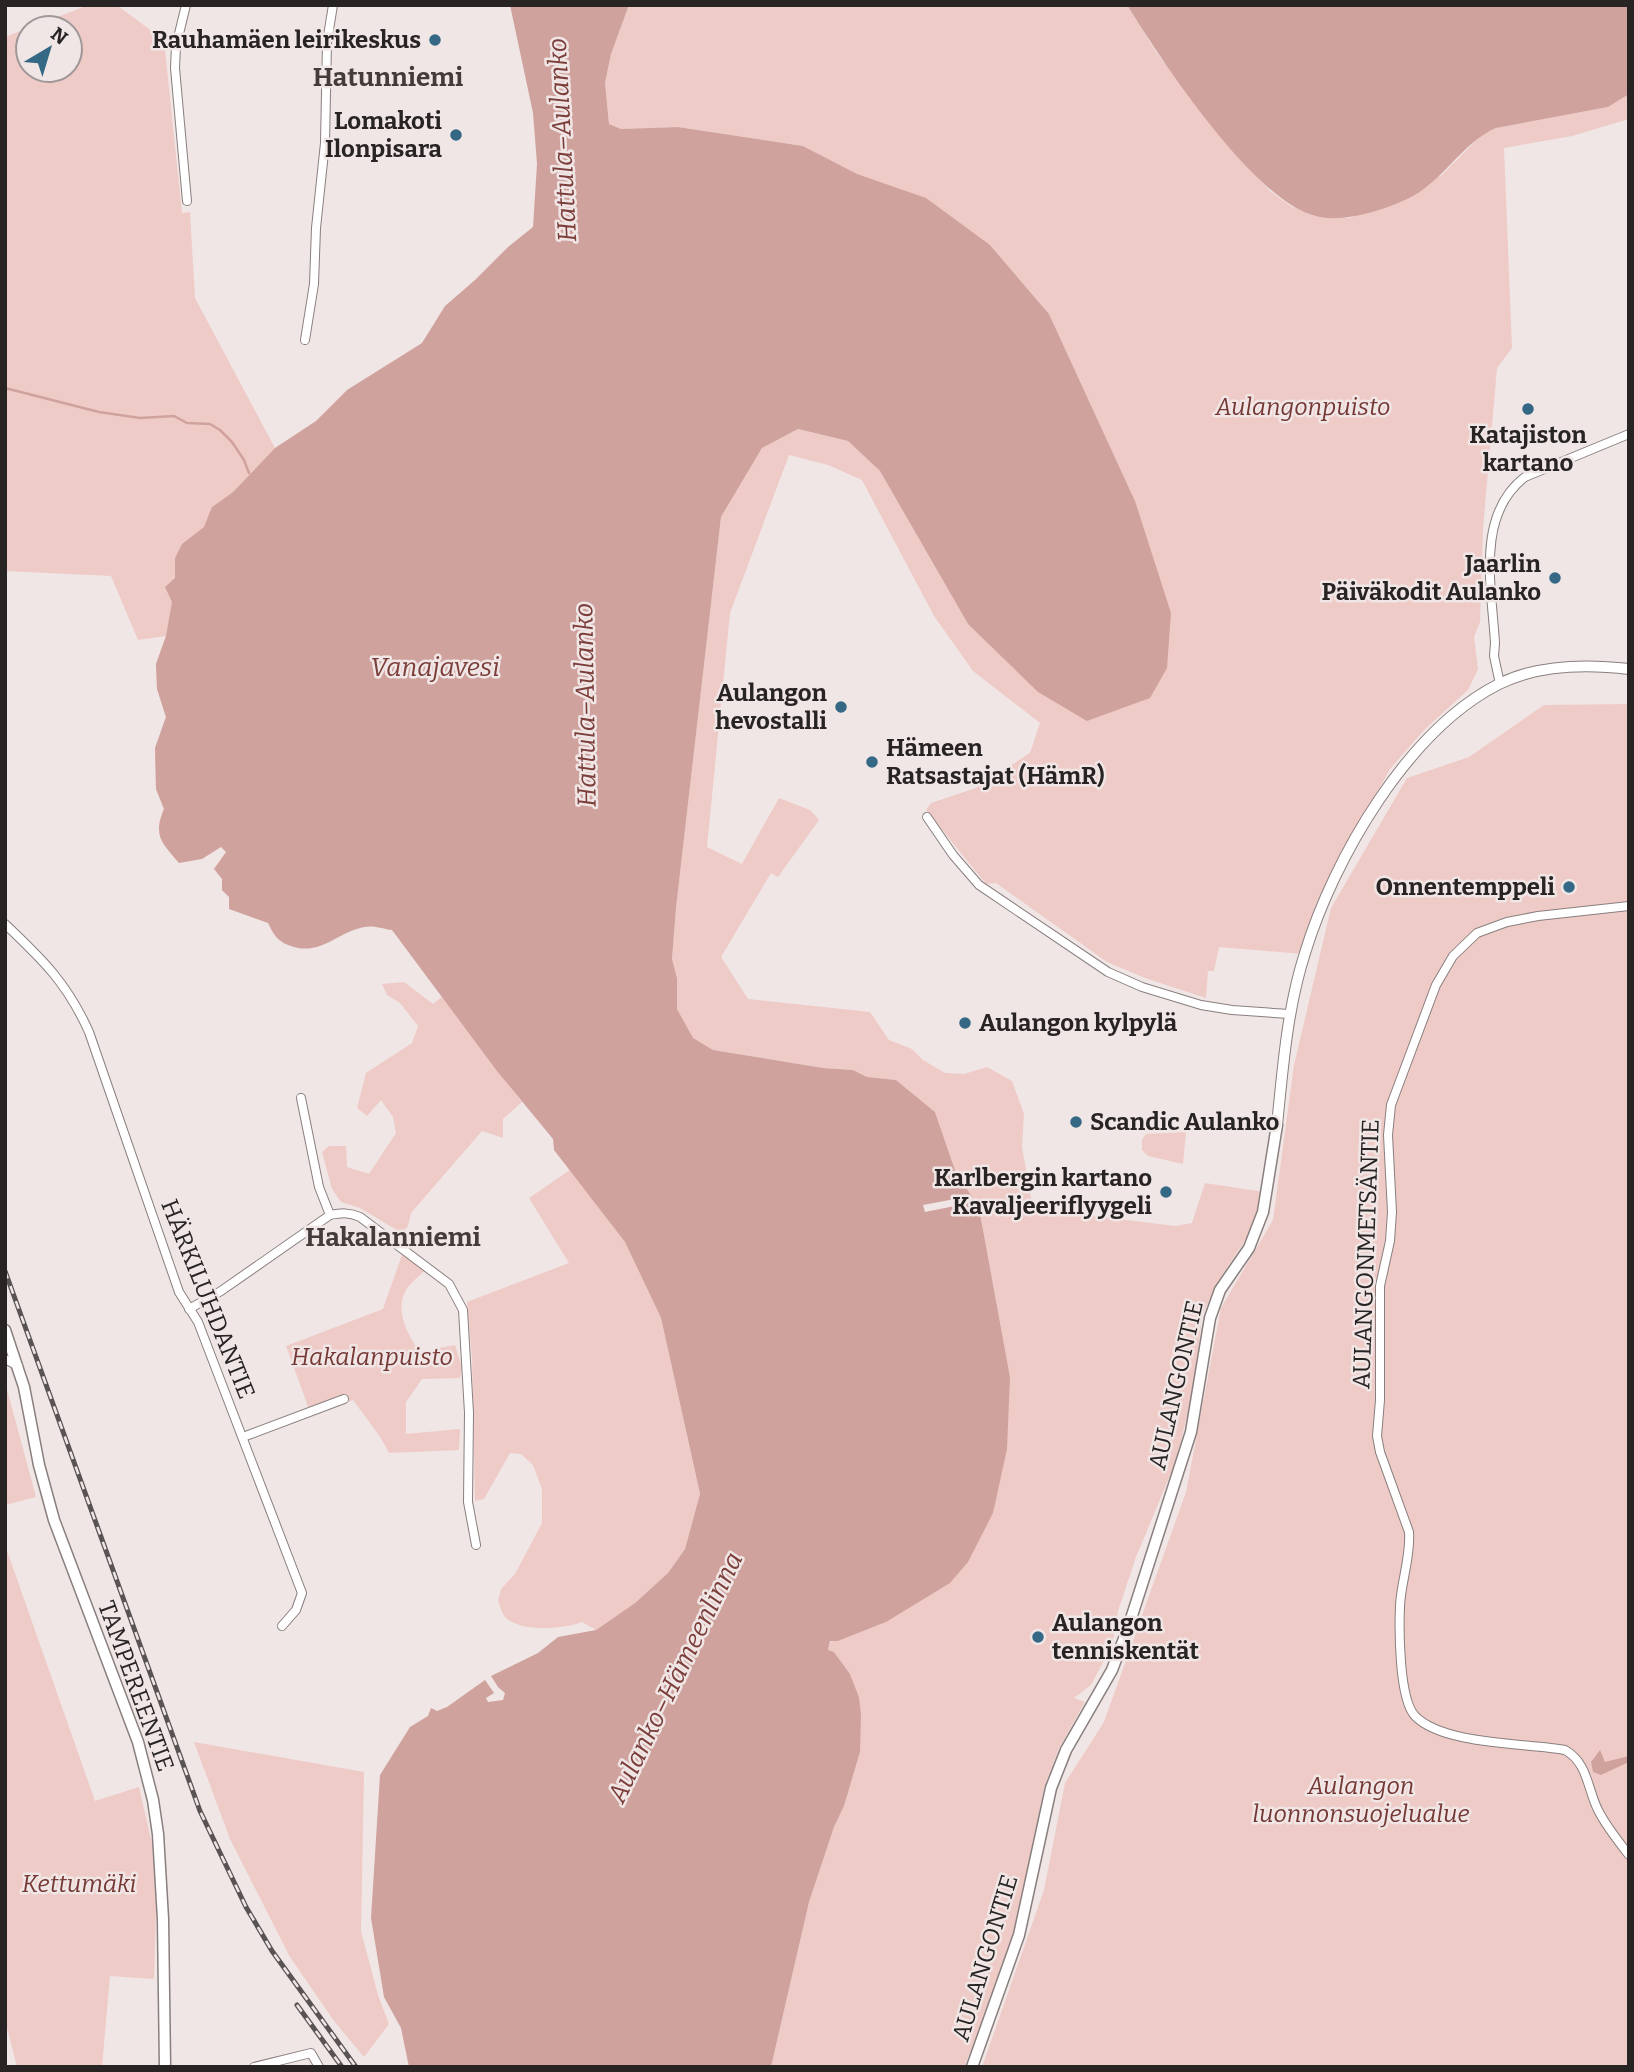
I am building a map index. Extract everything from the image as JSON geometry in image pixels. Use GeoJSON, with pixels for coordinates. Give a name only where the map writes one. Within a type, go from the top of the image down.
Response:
{"type":"FeatureCollection","features":[{"type":"Feature","properties":{"kind":"main road","name":"AULANGONTIE"},"geometry":{"type":"LineString","coordinates":[[972,2067],[1020,1935],[1051,1788],[1066,1750],[1112,1670],[1191,1432],[1210,1318],[1220,1290],[1249,1248],[1263,1212],[1277,1125]]}},
{"type":"Feature","properties":{"kind":"main road","name":"TAMPEREENTIE"},"geometry":{"type":"LineString","coordinates":[[5,1330],[18,1366],[54,1520],[138,1742],[153,1800],[158,1834],[163,1919],[166,2067]]}},
{"type":"Feature","properties":{"kind":"street"},"geometry":{"type":"LineString","coordinates":[[186,5],[176,46],[175,68],[187,201]]}},
{"type":"Feature","properties":{"kind":"street"},"geometry":{"type":"LineString","coordinates":[[305,340],[314,284],[324,143],[327,42],[333,5]]}},
{"type":"Feature","properties":{"kind":"street"},"geometry":{"type":"LineString","coordinates":[[1500,684],[1494,656],[1491,557],[1496,513],[1515,485],[1525,477],[1629,434]]}},
{"type":"Feature","properties":{"kind":"street","name":"AULANGONTIE"},"geometry":{"type":"LineString","coordinates":[[1277,1125],[1289,1014],[1304,954],[1317,919],[1351,848],[1376,805],[1407,762],[1446,721],[1500,684],[1526,674],[1558,667],[1597,665],[1629,669]]}},
{"type":"Feature","properties":{"kind":"street"},"geometry":{"type":"LineString","coordinates":[[927,817],[953,855],[979,885],[1108,972],[1142,987],[1201,1005],[1289,1014]]}},
{"type":"Feature","properties":{"kind":"street","name":"AULANGONMETSÄNTIE"},"geometry":{"type":"LineString","coordinates":[[1629,906],[1517,920],[1477,933],[1453,956],[1436,985],[1391,1105],[1388,1135],[1392,1212],[1390,1241],[1380,1286],[1380,1399],[1377,1436],[1380,1452],[1409,1532],[1410,1544],[1399,1617],[1409,1706],[1416,1717],[1448,1732],[1485,1742],[1565,1749],[1574,1755],[1585,1772],[1598,1810],[1629,1855]]}},
{"type":"Feature","properties":{"kind":"street","name":"HÄRKILUHDANTIE"},"geometry":{"type":"LineString","coordinates":[[5,924],[56,975],[81,1015],[179,1292],[198,1322],[302,1593],[296,1610],[282,1626]]}},
{"type":"Feature","properties":{"kind":"street"},"geometry":{"type":"LineString","coordinates":[[302,1098],[319,1187],[330,1215]]}},
{"type":"Feature","properties":{"kind":"street"},"geometry":{"type":"LineString","coordinates":[[189,1309],[220,1292],[330,1215],[352,1214],[360,1217],[449,1284],[463,1310],[469,1413],[468,1502],[476,1545]]}},
{"type":"Feature","properties":{"kind":"street"},"geometry":{"type":"LineString","coordinates":[[5,1359],[18,1366]]}},
{"type":"Feature","properties":{"kind":"street"},"geometry":{"type":"LineString","coordinates":[[243,1437],[344,1399]]}},
{"type":"Feature","properties":{"kind":"street"},"geometry":{"type":"LineString","coordinates":[[254,2067],[311,2053],[319,2067]]}},
{"type":"Feature","properties":{"kind":"green space","name":"Aulangonpuisto"},"geometry":{"type":"Polygon","coordinates":[[[629,5],[1127,5],[1156,52],[1222,138],[1270,191],[1292,207],[1314,216],[1350,218],[1442,175],[1481,135],[1496,128],[1608,107],[1629,94],[1629,119],[1572,136],[1504,148],[1512,348],[1497,368],[1483,529],[1480,622],[1474,637],[1478,669],[1468,690],[1425,729],[1390,769],[1317,902],[1303,954],[1219,947],[1214,971],[1208,971],[1206,998],[1107,962],[996,883],[986,884],[926,810],[931,803],[976,788],[1030,753],[1040,723],[973,671],[934,616],[862,480],[828,465],[789,455],[730,613],[707,847],[742,864],[779,798],[810,810],[819,820],[778,877],[771,873],[721,957],[748,999],[870,1012],[889,1040],[912,1049],[923,1060],[945,1073],[964,1074],[987,1067],[1012,1081],[1024,1114],[1022,1147],[1033,1209],[1176,1226],[1192,1223],[1205,1183],[1264,1192],[1260,1209],[1247,1237],[1217,1283],[1202,1316],[1194,1387],[1176,1461],[1136,1557],[1107,1655],[1091,1685],[1074,1698],[1085,1702],[1059,1748],[1044,1788],[1016,1924],[987,2011],[964,2067],[771,2067],[809,1902],[834,1827],[844,1806],[860,1752],[859,1697],[850,1674],[834,1652],[828,1650],[831,1640],[838,1641],[886,1622],[1010,1377],[979,1208],[955,1170],[935,1112],[896,1080],[867,1077],[853,1070],[823,1068],[713,1050],[692,1038],[677,1009],[677,978],[672,959],[676,908],[721,517],[762,448],[798,429],[848,441],[880,471],[968,624],[1135,501],[1049,314],[990,245],[803,146],[678,127],[621,129],[609,124],[605,83],[611,54],[629,5]]]}},
{"type":"Feature","properties":{"kind":"green space"},"geometry":{"type":"Polygon","coordinates":[[[86,6],[118,6],[164,40],[182,213],[190,212],[195,298],[275,448],[233,492],[212,507],[203,753],[158,825],[164,809],[156,789],[155,748],[166,717],[157,689],[156,664],[166,636],[138,640],[111,576],[5,571],[5,37],[14,33],[14,84],[84,84],[84,14],[65,14],[86,6]]]}},
{"type":"Feature","properties":{"kind":"green space","name":"Aulangon luonnonsuojelualue"},"geometry":{"type":"Polygon","coordinates":[[[1629,704],[1629,2067],[982,2067],[1044,1890],[1065,1783],[1104,1722],[1186,1492],[1221,1308],[1273,1220],[1294,1065],[1331,908],[1407,778],[1469,757],[1544,705],[1629,704]]]}},
{"type":"Feature","properties":{"kind":"green space"},"geometry":{"type":"Polygon","coordinates":[[[404,982],[433,1004],[442,997],[522,1102],[503,1119],[503,1138],[482,1131],[411,1213],[408,1226],[402,1233],[360,1208],[341,1202],[332,1189],[322,1152],[329,1146],[346,1146],[347,1167],[369,1174],[396,1133],[393,1117],[381,1100],[367,1116],[357,1108],[366,1073],[412,1043],[418,1026],[400,1003],[387,995],[382,984],[404,982]]]}},
{"type":"Feature","properties":{"kind":"green space"},"geometry":{"type":"Polygon","coordinates":[[[1186,1132],[1183,1164],[1148,1156],[1142,1150],[1142,1140],[1146,1134],[1186,1132]]]}},
{"type":"Feature","properties":{"kind":"green space"},"geometry":{"type":"Polygon","coordinates":[[[570,1170],[625,1242],[661,1318],[700,1495],[685,1549],[668,1573],[635,1603],[596,1630],[582,1622],[554,1628],[521,1626],[505,1617],[501,1609],[498,1601],[501,1589],[515,1574],[542,1523],[542,1489],[533,1465],[521,1454],[510,1453],[484,1499],[475,1501],[472,1358],[467,1302],[569,1263],[529,1198],[570,1170]]]}},
{"type":"Feature","properties":{"kind":"green space","name":"Hakalanpuisto"},"geometry":{"type":"Polygon","coordinates":[[[403,1252],[426,1269],[408,1287],[401,1306],[411,1338],[420,1352],[455,1345],[462,1367],[460,1378],[422,1379],[406,1402],[406,1434],[460,1429],[459,1450],[389,1453],[353,1400],[347,1402],[344,1395],[309,1409],[286,1346],[383,1309],[403,1252]]]}},
{"type":"Feature","properties":{"kind":"green space"},"geometry":{"type":"Polygon","coordinates":[[[5,1382],[36,1497],[5,1505],[5,1382]]]}},
{"type":"Feature","properties":{"kind":"green space","name":"Kettumäki"},"geometry":{"type":"Polygon","coordinates":[[[5,1545],[95,1801],[139,1787],[152,1844],[156,1911],[154,1979],[110,1976],[102,2067],[17,2067],[5,2020],[5,1545]]]}},
{"type":"Feature","properties":{"kind":"green space"},"geometry":{"type":"Polygon","coordinates":[[[194,1742],[364,1772],[361,1931],[378,1995],[389,2024],[364,2057],[334,2021],[290,1957],[230,1839],[194,1742]]]}},
{"type":"Feature","properties":{"kind":"water","name":"Vanajavesi"},"geometry":{"type":"Polygon","coordinates":[[[510,5],[629,5],[611,54],[605,83],[609,124],[621,129],[678,127],[803,146],[857,174],[926,198],[990,245],[1049,314],[1135,501],[1171,613],[1167,668],[1150,698],[1087,721],[1038,692],[968,624],[880,471],[848,441],[798,429],[762,448],[721,517],[676,908],[672,959],[677,978],[677,1009],[693,1038],[713,1050],[823,1068],[853,1070],[867,1077],[896,1080],[935,1112],[955,1170],[979,1208],[1010,1377],[1007,1449],[993,1513],[968,1562],[950,1583],[886,1622],[838,1641],[830,1641],[828,1650],[834,1652],[850,1674],[859,1697],[860,1752],[844,1806],[834,1827],[809,1902],[771,2067],[409,2067],[401,2028],[384,1997],[371,1918],[380,1775],[410,1727],[428,1716],[431,1708],[437,1711],[447,1707],[485,1680],[494,1693],[486,1698],[488,1702],[503,1700],[505,1693],[491,1676],[538,1653],[558,1637],[596,1630],[635,1603],[668,1573],[685,1549],[700,1494],[661,1318],[625,1242],[554,1150],[553,1139],[497,1071],[392,930],[375,927],[356,929],[313,948],[304,949],[284,943],[272,932],[268,923],[229,909],[229,897],[222,890],[222,879],[214,869],[226,852],[221,847],[202,859],[179,863],[163,844],[159,832],[164,809],[156,789],[155,748],[166,717],[157,689],[156,664],[166,636],[172,602],[165,587],[175,578],[175,558],[182,544],[204,527],[212,507],[233,492],[275,448],[316,421],[347,390],[422,343],[445,306],[533,227],[537,164],[533,113],[510,5]]]}},
{"type":"Feature","properties":{"kind":"water"},"geometry":{"type":"Polygon","coordinates":[[[1127,5],[1629,5],[1629,94],[1608,107],[1496,128],[1472,143],[1430,184],[1405,200],[1359,215],[1323,217],[1312,215],[1288,203],[1262,182],[1236,155],[1184,91],[1127,5]]]}},
{"type":"Feature","properties":{"kind":"water"},"geometry":{"type":"Polygon","coordinates":[[[1600,1750],[1605,1762],[1629,1756],[1629,1762],[1601,1775],[1593,1772],[1591,1762],[1600,1750]]]}},
{"type":"Feature","properties":{"kind":"pier"},"geometry":{"type":"Polygon","coordinates":[[[971,1196],[975,1202],[925,1212],[923,1205],[971,1196]]]}},
{"type":"Feature","properties":{"kind":"waterway"},"geometry":{"type":"LineString","coordinates":[[5,388],[99,412],[140,418],[174,416],[187,423],[210,424],[232,442],[249,473]]}},
{"type":"Feature","properties":{"kind":"railway"},"geometry":{"type":"LineString","coordinates":[[5,1271],[200,1811],[246,1907],[272,1951],[356,2067]]}},
{"type":"Feature","properties":{"kind":"railway"},"geometry":{"type":"LineString","coordinates":[[297,2005],[342,2067]]}},
{"type":"Feature","properties":{"kind":"place","name":"Rauhamäen leirikeskus"},"geometry":{"type":"Point","coordinates":[435,40]}},
{"type":"Feature","properties":{"kind":"place","name":"Lomakoti Ilonpisara"},"geometry":{"type":"Point","coordinates":[456,135]}},
{"type":"Feature","properties":{"kind":"place","name":"Katajiston kartano"},"geometry":{"type":"Point","coordinates":[1528,409]}},
{"type":"Feature","properties":{"kind":"place","name":"Jaarlin Päiväkodit Aulanko"},"geometry":{"type":"Point","coordinates":[1555,578]}},
{"type":"Feature","properties":{"kind":"place","name":"Aulangon hevostalli"},"geometry":{"type":"Point","coordinates":[841,707]}},
{"type":"Feature","properties":{"kind":"place","name":"Hämeen Ratsastajat (HämR)"},"geometry":{"type":"Point","coordinates":[872,762]}},
{"type":"Feature","properties":{"kind":"place","name":"Onnentemppeli"},"geometry":{"type":"Point","coordinates":[1569,887]}},
{"type":"Feature","properties":{"kind":"place","name":"Aulangon kylpylä"},"geometry":{"type":"Point","coordinates":[965,1023]}},
{"type":"Feature","properties":{"kind":"place","name":"Scandic Aulanko"},"geometry":{"type":"Point","coordinates":[1076,1122]}},
{"type":"Feature","properties":{"kind":"place","name":"Karlbergin kartano Kavaljeeriflyygeli"},"geometry":{"type":"Point","coordinates":[1166,1192]}},
{"type":"Feature","properties":{"kind":"place","name":"Aulangon tenniskentät"},"geometry":{"type":"Point","coordinates":[1038,1637]}},
{"type":"Feature","properties":{"kind":"district","name":"Hatunniemi"},"geometry":{"type":"Point","coordinates":[388,77]}},
{"type":"Feature","properties":{"kind":"district","name":"Hakalanniemi"},"geometry":{"type":"Point","coordinates":[393,1237]}},
{"type":"Feature","properties":{"kind":"water label","name":"Hattula–Aulanko"},"geometry":{"type":"Point","coordinates":[562,140]}},
{"type":"Feature","properties":{"kind":"water label","name":"Hattula–Aulanko"},"geometry":{"type":"Point","coordinates":[585,705]}},
{"type":"Feature","properties":{"kind":"water label","name":"Aulanko–Hämeenlinna"},"geometry":{"type":"Point","coordinates":[675,1677]}}]}
